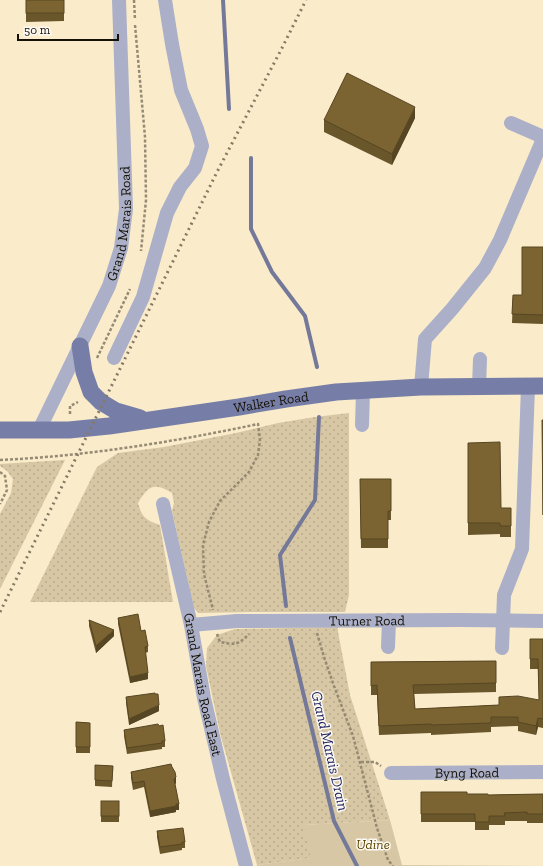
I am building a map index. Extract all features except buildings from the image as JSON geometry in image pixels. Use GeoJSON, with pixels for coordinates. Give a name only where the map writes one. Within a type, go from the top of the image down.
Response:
{"type":"FeatureCollection","features":[{"type":"Feature","properties":{"kind":"main road"},"geometry":{"type":"LineString","coordinates":[[80,346],[84,372],[91,392],[101,402],[116,411],[146,420]]}},
{"type":"Feature","properties":{"kind":"main road","name":"Walker Road"},"geometry":{"type":"LineString","coordinates":[[0,430],[77,429],[109,426],[336,392],[421,387],[535,386]]}},
{"type":"Feature","properties":{"kind":"street","name":"Grand Marais Road"},"geometry":{"type":"LineString","coordinates":[[39,430],[109,286],[121,248],[126,209],[119,0]]}},
{"type":"Feature","properties":{"kind":"street"},"geometry":{"type":"LineString","coordinates":[[114,358],[143,297],[167,213],[180,187],[195,168],[202,146],[197,129],[181,90],[164,0]]}},
{"type":"Feature","properties":{"kind":"street"},"geometry":{"type":"LineString","coordinates":[[421,387],[425,338],[452,309],[485,268],[500,240],[543,138],[512,123]]}},
{"type":"Feature","properties":{"kind":"street"},"geometry":{"type":"LineString","coordinates":[[478,387],[480,359]]}},
{"type":"Feature","properties":{"kind":"street"},"geometry":{"type":"LineString","coordinates":[[502,648],[504,595],[522,549],[535,386]]}},
{"type":"Feature","properties":{"kind":"street"},"geometry":{"type":"LineString","coordinates":[[362,425],[363,391]]}},
{"type":"Feature","properties":{"kind":"street","name":"Grand Marais Road East"},"geometry":{"type":"LineString","coordinates":[[162,504],[191,625],[204,698],[223,779],[246,866]]}},
{"type":"Feature","properties":{"kind":"street"},"geometry":{"type":"LineString","coordinates":[[388,647],[389,620]]}},
{"type":"Feature","properties":{"kind":"street","name":"Turner Road"},"geometry":{"type":"LineString","coordinates":[[191,625],[236,621],[543,620]]}},
{"type":"Feature","properties":{"kind":"street","name":"Byng Road"},"geometry":{"type":"LineString","coordinates":[[391,773],[543,772]]}},
{"type":"Feature","properties":{"kind":"path"},"geometry":{"type":"LineString","coordinates":[[134,0],[135,26]]}},
{"type":"Feature","properties":{"kind":"path"},"geometry":{"type":"LineString","coordinates":[[70,414],[70,406],[78,402]]}},
{"type":"Feature","properties":{"kind":"path"},"geometry":{"type":"LineString","coordinates":[[0,460],[40,458],[156,444],[258,424],[260,440],[258,455],[249,472],[220,502],[209,522],[203,545],[204,574],[214,613]]}},
{"type":"Feature","properties":{"kind":"path"},"geometry":{"type":"LineString","coordinates":[[0,472],[5,476],[7,490],[0,504]]}},
{"type":"Feature","properties":{"kind":"path"},"geometry":{"type":"LineString","coordinates":[[217,635],[220,642],[231,645],[241,642],[250,633]]}},
{"type":"Feature","properties":{"kind":"path"},"geometry":{"type":"LineString","coordinates":[[310,633],[318,633],[324,657],[361,762],[377,828],[388,860],[392,866]]}},
{"type":"Feature","properties":{"kind":"path"},"geometry":{"type":"LineString","coordinates":[[361,762],[375,762],[391,773]]}},
{"type":"Feature","properties":{"kind":"green space"},"geometry":{"type":"Polygon","coordinates":[[[349,413],[349,595],[345,612],[198,613],[194,608],[172,511],[174,503],[172,493],[156,487],[148,489],[138,503],[145,518],[160,525],[173,602],[30,602],[97,467],[118,453],[164,447],[278,423],[349,413]]]}},
{"type":"Feature","properties":{"kind":"green space"},"geometry":{"type":"Polygon","coordinates":[[[65,460],[0,589],[0,514],[11,493],[13,479],[7,471],[0,466],[0,464],[65,460]]]}},
{"type":"Feature","properties":{"kind":"green space"},"geometry":{"type":"Polygon","coordinates":[[[338,627],[350,695],[390,820],[304,825],[312,858],[257,865],[220,733],[206,666],[207,648],[217,635],[235,629],[338,627]]]}},
{"type":"Feature","properties":{"kind":"green space","name":"Udine"},"geometry":{"type":"Polygon","coordinates":[[[390,820],[402,865],[543,866],[257,866],[311,858],[303,825],[390,820]]]}},
{"type":"Feature","properties":{"kind":"waterway","name":"Grand Marais Drain"},"geometry":{"type":"LineString","coordinates":[[223,0],[229,109]]}},
{"type":"Feature","properties":{"kind":"waterway","name":"Grand Marais Drain"},"geometry":{"type":"LineString","coordinates":[[251,158],[251,229],[272,272],[305,316],[317,367]]}},
{"type":"Feature","properties":{"kind":"waterway","name":"Grand Marais Drain"},"geometry":{"type":"LineString","coordinates":[[286,606],[280,555],[315,500],[319,417]]}},
{"type":"Feature","properties":{"kind":"waterway","name":"Grand Marais Drain"},"geometry":{"type":"LineString","coordinates":[[290,638],[334,821],[357,866]]}},
{"type":"Feature","properties":{"kind":"railway"},"geometry":{"type":"LineString","coordinates":[[0,612],[217,172],[306,0]]}}]}
